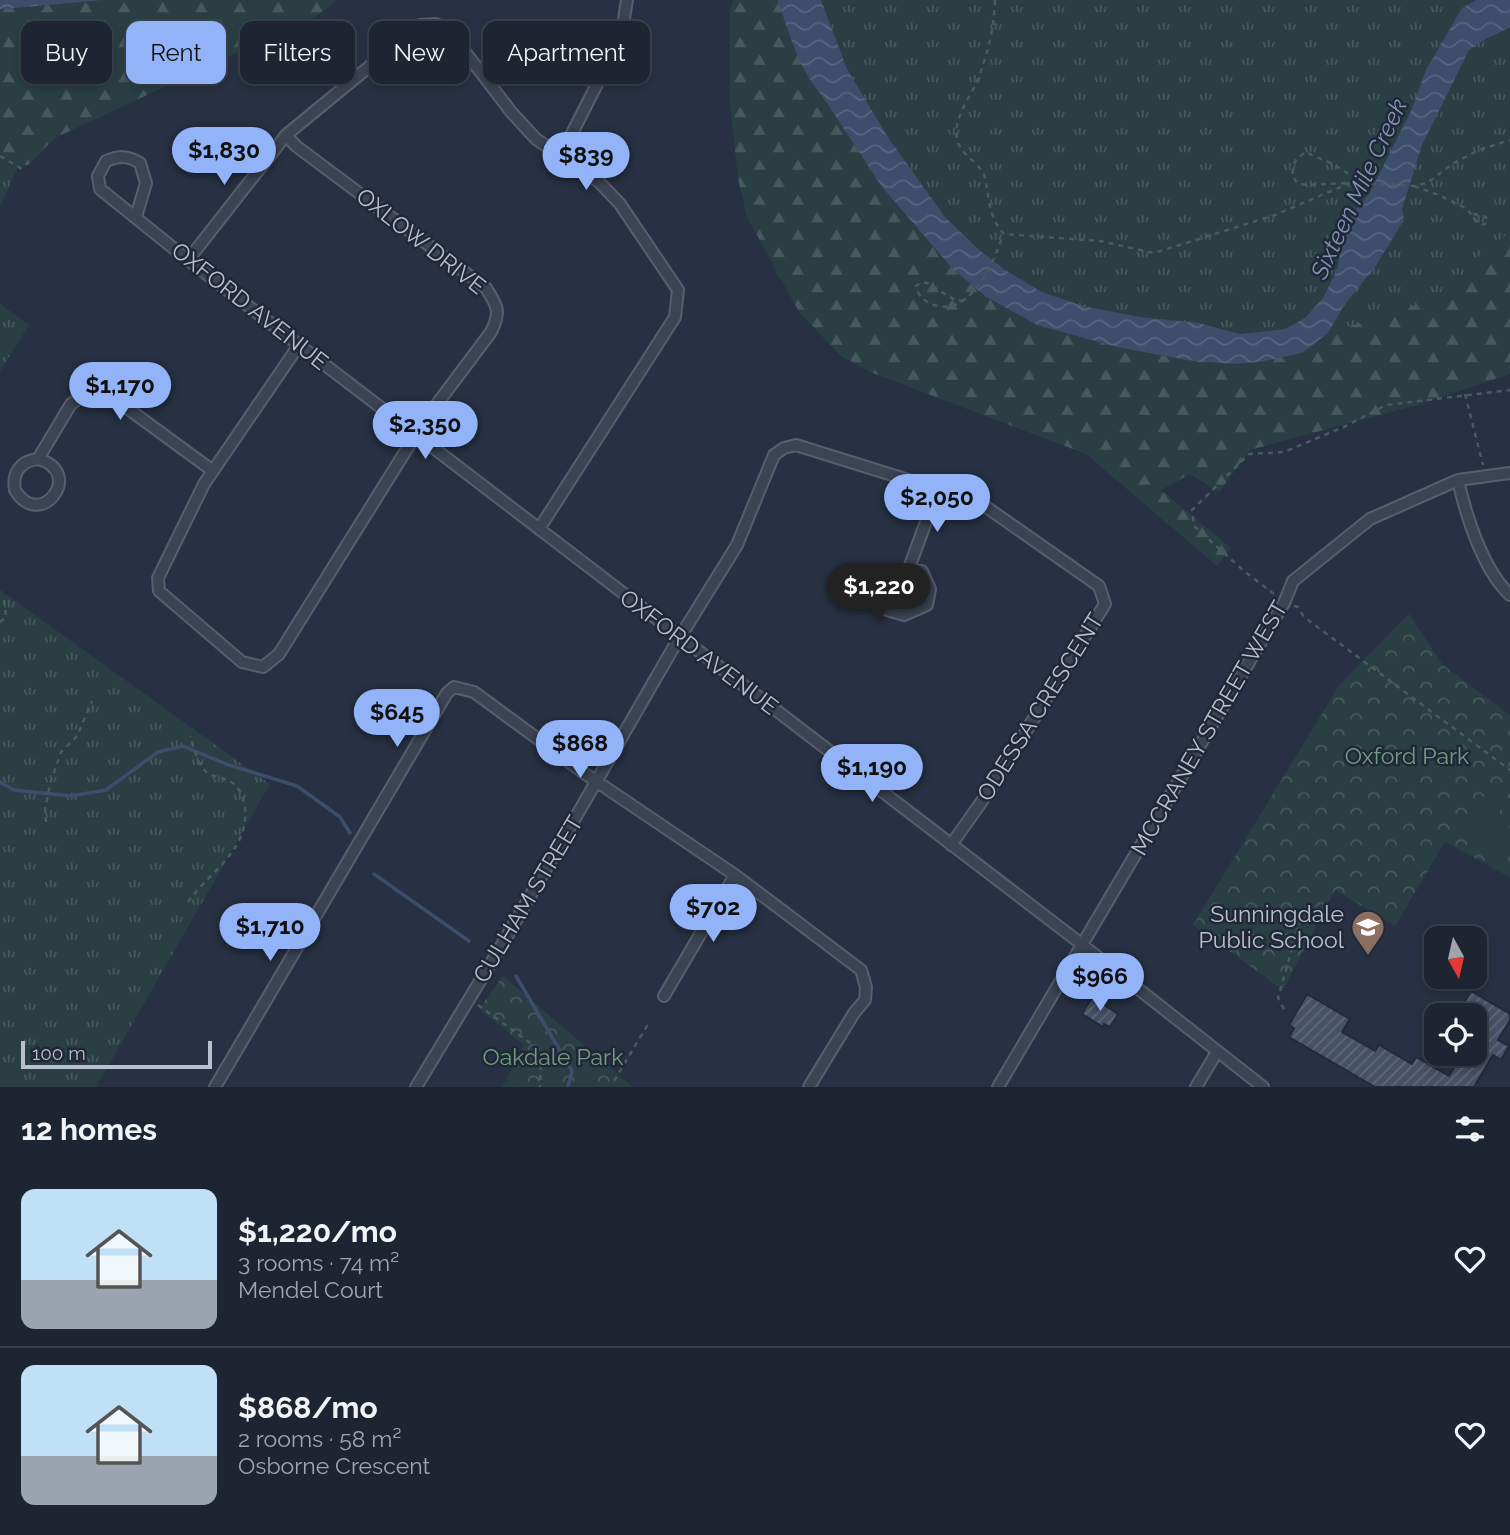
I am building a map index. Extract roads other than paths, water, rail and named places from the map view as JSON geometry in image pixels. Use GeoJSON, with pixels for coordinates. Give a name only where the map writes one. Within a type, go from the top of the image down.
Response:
{"type":"FeatureCollection","features":[{"type":"Feature","properties":{"kind":"street"},"geometry":{"type":"LineString","coordinates":[[561,155],[621,37],[627,0]]}},
{"type":"Feature","properties":{"kind":"street"},"geometry":{"type":"LineString","coordinates":[[188,260],[286,135],[420,25],[436,24],[449,31],[512,113],[536,139],[599,182],[620,204],[678,290],[675,317],[539,529]]}},
{"type":"Feature","properties":{"kind":"street","name":"OXLOW DRIVE"},"geometry":{"type":"LineString","coordinates":[[213,471],[158,579],[159,591],[242,662],[263,667],[279,654],[416,434],[491,332],[497,319],[497,305],[486,288],[286,135]]}},
{"type":"Feature","properties":{"kind":"street","name":"OXFORD AVENUE"},"geometry":{"type":"LineString","coordinates":[[136,217],[146,183],[140,163],[120,156],[106,161],[98,176],[100,189],[188,260],[1082,945],[1263,1087]]}},
{"type":"Feature","properties":{"kind":"street"},"geometry":{"type":"LineString","coordinates":[[38,459],[52,466],[57,472],[60,484],[54,497],[46,503],[31,504],[19,497],[14,481],[15,473],[23,464],[38,459],[71,404],[88,392],[108,394],[213,471],[299,345]]}},
{"type":"Feature","properties":{"kind":"street","name":"ODESSA CRESCENT"},"geometry":{"type":"LineString","coordinates":[[680,638],[737,545],[774,455],[784,448],[796,445],[979,502],[1099,586],[1105,604],[951,845]]}},
{"type":"Feature","properties":{"kind":"street","name":"MCCRANEY STREET WEST"},"geometry":{"type":"LineString","coordinates":[[998,1087],[1284,603],[1293,581],[1370,519],[1458,480],[1510,473]]}},
{"type":"Feature","properties":{"kind":"street"},"geometry":{"type":"LineString","coordinates":[[1458,480],[1468,519],[1484,555],[1510,596]]}},
{"type":"Feature","properties":{"kind":"street"},"geometry":{"type":"LineString","coordinates":[[909,568],[938,489]]}},
{"type":"Feature","properties":{"kind":"street"},"geometry":{"type":"LineString","coordinates":[[909,568],[922,571],[930,589],[927,605],[904,615],[887,610],[881,588],[892,572],[909,568]]}},
{"type":"Feature","properties":{"kind":"street","name":"CULHAM STREET"},"geometry":{"type":"LineString","coordinates":[[416,1087],[680,638]]}},
{"type":"Feature","properties":{"kind":"street"},"geometry":{"type":"LineString","coordinates":[[215,1087],[447,693],[454,687],[474,692],[597,782],[735,875],[861,970],[866,987],[864,1000],[809,1087]]}},
{"type":"Feature","properties":{"kind":"street"},"geometry":{"type":"LineString","coordinates":[[663,996],[735,875]]}},
{"type":"Feature","properties":{"kind":"street"},"geometry":{"type":"LineString","coordinates":[[1196,1087],[1217,1052]]}},
{"type":"Feature","properties":{"kind":"water"},"geometry":{"type":"Polygon","coordinates":[[[0,0],[103,0],[0,9],[0,0]]]}},
{"type":"Feature","properties":{"kind":"water","name":"Sixteen Mile Creek"},"geometry":{"type":"Polygon","coordinates":[[[778,0],[821,0],[847,69],[889,139],[945,217],[979,250],[1005,270],[1042,292],[1083,306],[1140,317],[1199,323],[1240,334],[1285,329],[1305,318],[1323,298],[1337,270],[1343,233],[1353,213],[1369,194],[1412,109],[1426,70],[1462,8],[1476,0],[1510,0],[1510,27],[1469,50],[1422,145],[1402,209],[1404,220],[1375,267],[1343,307],[1328,333],[1302,353],[1259,362],[1231,364],[1187,360],[1117,347],[1037,325],[985,296],[953,269],[882,187],[807,75],[778,0]]]}},
{"type":"Feature","properties":{"kind":"waterway"},"geometry":{"type":"LineString","coordinates":[[0,782],[14,790],[71,796],[106,790],[158,752],[183,746],[226,764],[297,786],[340,817],[350,833]]}},
{"type":"Feature","properties":{"kind":"waterway"},"geometry":{"type":"LineString","coordinates":[[374,874],[469,941]]}},
{"type":"Feature","properties":{"kind":"waterway"},"geometry":{"type":"LineString","coordinates":[[516,976],[572,1071],[568,1087]]}},
{"type":"Feature","properties":{"kind":"place","name":"Sunningdale Public School"},"geometry":{"type":"Point","coordinates":[1368,957]}},
{"type":"Feature","properties":{"kind":"park label","name":"Oxford Park"},"geometry":{"type":"Point","coordinates":[1407,756]}},
{"type":"Feature","properties":{"kind":"park label","name":"Oakdale Park"},"geometry":{"type":"Point","coordinates":[553,1057]}}]}
